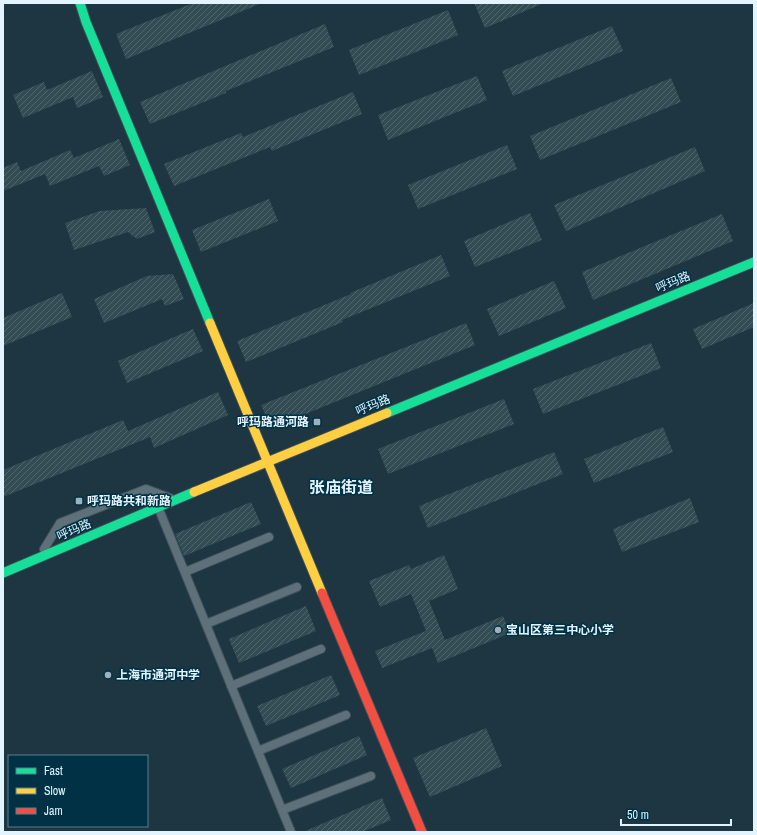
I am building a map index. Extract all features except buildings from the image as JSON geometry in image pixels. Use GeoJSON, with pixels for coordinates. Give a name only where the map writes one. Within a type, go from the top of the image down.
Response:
{"type":"FeatureCollection","features":[{"type":"Feature","properties":{"kind":"street"},"geometry":{"type":"LineString","coordinates":[[80,3],[86,22],[267,462],[422,832]]}},
{"type":"Feature","properties":{"kind":"street","name":"呼玛路"},"geometry":{"type":"LineString","coordinates":[[3,573],[174,500],[754,262]]}},
{"type":"Feature","properties":{"kind":"lane"},"geometry":{"type":"LineString","coordinates":[[38,558],[60,524],[146,489],[174,500]]}},
{"type":"Feature","properties":{"kind":"lane"},"geometry":{"type":"LineString","coordinates":[[158,507],[291,832]]}},
{"type":"Feature","properties":{"kind":"lane"},"geometry":{"type":"LineString","coordinates":[[185,572],[269,537]]}},
{"type":"Feature","properties":{"kind":"lane"},"geometry":{"type":"LineString","coordinates":[[206,624],[297,587]]}},
{"type":"Feature","properties":{"kind":"lane"},"geometry":{"type":"LineString","coordinates":[[231,686],[321,649]]}},
{"type":"Feature","properties":{"kind":"lane"},"geometry":{"type":"LineString","coordinates":[[258,751],[346,715]]}},
{"type":"Feature","properties":{"kind":"lane"},"geometry":{"type":"LineString","coordinates":[[282,810],[371,776]]}},
{"type":"Feature","properties":{"kind":"traffic: fast"},"geometry":{"type":"LineString","coordinates":[[80,3],[86,22],[210,323]]}},
{"type":"Feature","properties":{"kind":"traffic: fast"},"geometry":{"type":"LineString","coordinates":[[387,413],[754,262]]}},
{"type":"Feature","properties":{"kind":"traffic: fast"},"geometry":{"type":"LineString","coordinates":[[3,573],[194,492]]}},
{"type":"Feature","properties":{"kind":"traffic: slow"},"geometry":{"type":"LineString","coordinates":[[210,323],[322,593]]}},
{"type":"Feature","properties":{"kind":"traffic: slow"},"geometry":{"type":"LineString","coordinates":[[194,492],[387,413]]}},
{"type":"Feature","properties":{"kind":"traffic: jam"},"geometry":{"type":"LineString","coordinates":[[322,593],[422,832]]}},
{"type":"Feature","properties":{"kind":"place","name":"呼玛路通河路"},"geometry":{"type":"Point","coordinates":[317,422]}},
{"type":"Feature","properties":{"kind":"place","name":"呼玛路共和新路"},"geometry":{"type":"Point","coordinates":[79,501]}},
{"type":"Feature","properties":{"kind":"place","name":"宝山区第三中心小学"},"geometry":{"type":"Point","coordinates":[498,630]}},
{"type":"Feature","properties":{"kind":"place","name":"上海市通河中学"},"geometry":{"type":"Point","coordinates":[108,675]}},
{"type":"Feature","properties":{"kind":"district","name":"张庙街道"},"geometry":{"type":"Point","coordinates":[341,487]}}]}
